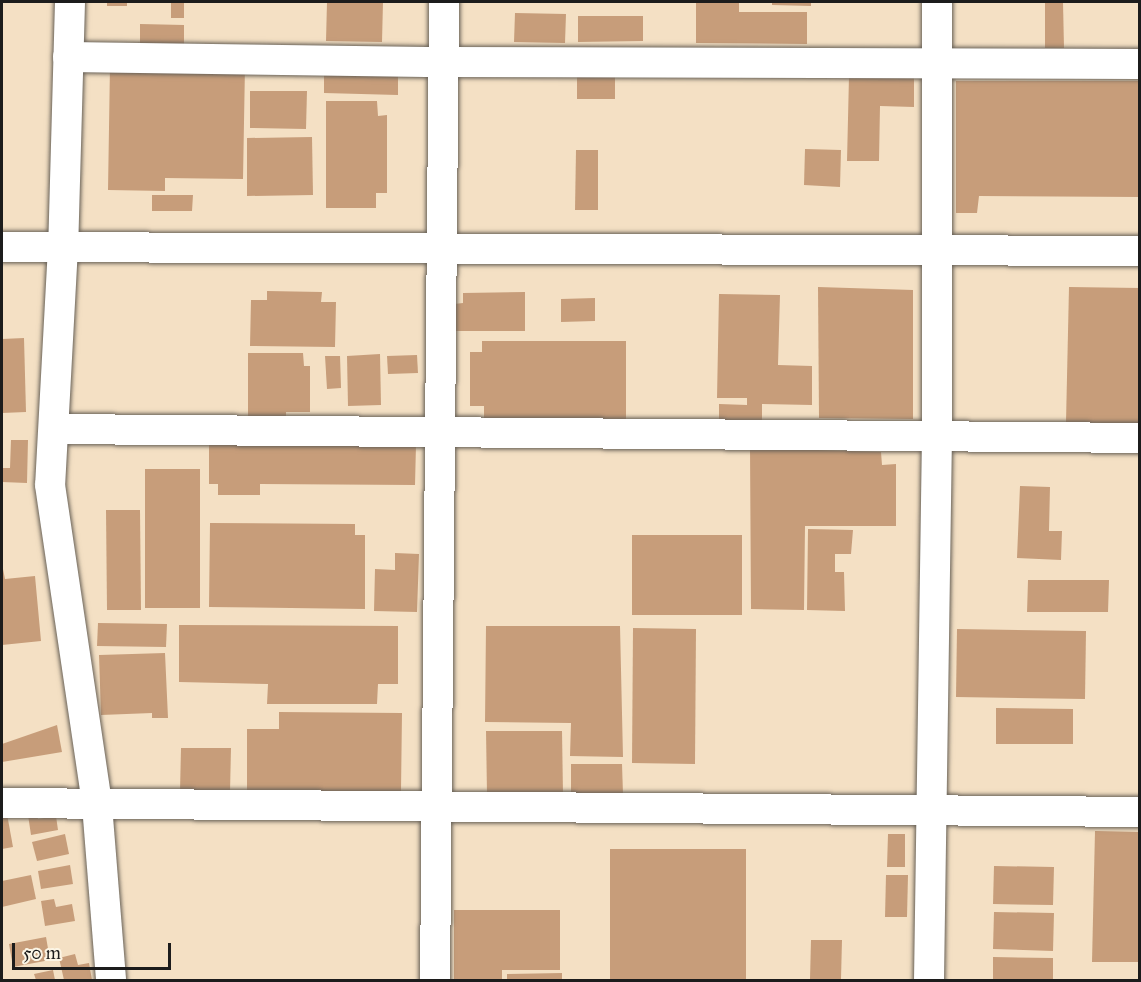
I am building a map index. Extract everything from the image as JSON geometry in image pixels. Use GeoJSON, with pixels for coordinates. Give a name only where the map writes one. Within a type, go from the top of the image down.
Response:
{"type":"FeatureCollection","features":[{"type":"Feature","properties":{"kind":"street"},"geometry":{"type":"LineString","coordinates":[[70,2],[63,247],[50,485],[97,805],[111,981]]}},
{"type":"Feature","properties":{"kind":"street"},"geometry":{"type":"LineString","coordinates":[[435,981],[444,2]]}},
{"type":"Feature","properties":{"kind":"street"},"geometry":{"type":"LineString","coordinates":[[929,981],[937,437],[935,250],[937,2]]}},
{"type":"Feature","properties":{"kind":"street"},"geometry":{"type":"LineString","coordinates":[[68,57],[444,62],[1140,63]]}},
{"type":"Feature","properties":{"kind":"street"},"geometry":{"type":"LineString","coordinates":[[2,247],[1140,251]]}},
{"type":"Feature","properties":{"kind":"street"},"geometry":{"type":"LineString","coordinates":[[54,429],[1140,438]]}},
{"type":"Feature","properties":{"kind":"street"},"geometry":{"type":"LineString","coordinates":[[2,803],[1140,812]]}},
{"type":"Feature","properties":{"kind":"building"},"geometry":{"type":"Polygon","coordinates":[[[107,2],[127,2],[127,6],[107,6],[107,2]]]}},
{"type":"Feature","properties":{"kind":"building"},"geometry":{"type":"Polygon","coordinates":[[[171,2],[184,2],[184,18],[171,18],[171,2]]]}},
{"type":"Feature","properties":{"kind":"building"},"geometry":{"type":"Polygon","coordinates":[[[327,2],[383,2],[382,42],[326,41],[327,2]]]}},
{"type":"Feature","properties":{"kind":"building"},"geometry":{"type":"Polygon","coordinates":[[[696,2],[739,2],[739,12],[807,12],[807,44],[696,43],[696,2]]]}},
{"type":"Feature","properties":{"kind":"building"},"geometry":{"type":"Polygon","coordinates":[[[772,2],[811,2],[811,6],[772,5],[772,2]]]}},
{"type":"Feature","properties":{"kind":"building"},"geometry":{"type":"Polygon","coordinates":[[[1045,2],[1063,2],[1064,48],[1045,48],[1045,2]]]}},
{"type":"Feature","properties":{"kind":"building"},"geometry":{"type":"Polygon","coordinates":[[[515,13],[566,14],[565,43],[514,42],[515,13]]]}},
{"type":"Feature","properties":{"kind":"building"},"geometry":{"type":"Polygon","coordinates":[[[578,16],[643,16],[643,41],[578,42],[578,16]]]}},
{"type":"Feature","properties":{"kind":"building"},"geometry":{"type":"Polygon","coordinates":[[[140,24],[184,25],[184,47],[140,47],[140,24]]]}},
{"type":"Feature","properties":{"kind":"building"},"geometry":{"type":"Polygon","coordinates":[[[110,65],[245,66],[243,179],[165,178],[165,191],[108,190],[110,65]]]}},
{"type":"Feature","properties":{"kind":"building"},"geometry":{"type":"Polygon","coordinates":[[[324,70],[398,72],[398,95],[324,93],[324,70]]]}},
{"type":"Feature","properties":{"kind":"building"},"geometry":{"type":"Polygon","coordinates":[[[577,74],[615,74],[615,99],[577,99],[577,74]]]}},
{"type":"Feature","properties":{"kind":"building"},"geometry":{"type":"Polygon","coordinates":[[[849,76],[914,77],[914,107],[880,106],[879,161],[847,161],[849,76]]]}},
{"type":"Feature","properties":{"kind":"building"},"geometry":{"type":"Polygon","coordinates":[[[956,81],[1140,81],[1140,197],[979,196],[977,213],[956,213],[956,81]]]}},
{"type":"Feature","properties":{"kind":"building"},"geometry":{"type":"Polygon","coordinates":[[[250,91],[307,91],[306,129],[250,128],[250,91]]]}},
{"type":"Feature","properties":{"kind":"building"},"geometry":{"type":"Polygon","coordinates":[[[326,101],[377,101],[378,116],[387,115],[387,193],[376,193],[376,208],[326,208],[326,101]]]}},
{"type":"Feature","properties":{"kind":"building"},"geometry":{"type":"Polygon","coordinates":[[[312,137],[313,195],[247,196],[247,138],[312,137]]]}},
{"type":"Feature","properties":{"kind":"building"},"geometry":{"type":"Polygon","coordinates":[[[805,149],[841,150],[840,187],[804,185],[805,149]]]}},
{"type":"Feature","properties":{"kind":"building"},"geometry":{"type":"Polygon","coordinates":[[[576,150],[598,150],[598,210],[575,210],[576,150]]]}},
{"type":"Feature","properties":{"kind":"building"},"geometry":{"type":"Polygon","coordinates":[[[152,195],[193,195],[192,211],[152,211],[152,195]]]}},
{"type":"Feature","properties":{"kind":"building"},"geometry":{"type":"Polygon","coordinates":[[[818,287],[913,290],[913,419],[819,418],[818,287]]]}},
{"type":"Feature","properties":{"kind":"building"},"geometry":{"type":"Polygon","coordinates":[[[1069,287],[1140,288],[1140,424],[1066,422],[1069,287]]]}},
{"type":"Feature","properties":{"kind":"building"},"geometry":{"type":"Polygon","coordinates":[[[267,291],[322,292],[321,302],[336,302],[335,347],[250,346],[251,300],[267,300],[267,291]]]}},
{"type":"Feature","properties":{"kind":"building"},"geometry":{"type":"Polygon","coordinates":[[[525,292],[525,331],[454,331],[454,304],[463,303],[463,293],[525,292]]]}},
{"type":"Feature","properties":{"kind":"building"},"geometry":{"type":"Polygon","coordinates":[[[719,294],[780,295],[778,365],[812,366],[812,405],[762,404],[762,424],[719,423],[719,404],[747,405],[747,398],[717,398],[719,294]]]}},
{"type":"Feature","properties":{"kind":"building"},"geometry":{"type":"Polygon","coordinates":[[[595,298],[595,321],[561,322],[561,299],[595,298]]]}},
{"type":"Feature","properties":{"kind":"building"},"geometry":{"type":"Polygon","coordinates":[[[24,338],[26,412],[2,413],[2,339],[24,338]]]}},
{"type":"Feature","properties":{"kind":"building"},"geometry":{"type":"Polygon","coordinates":[[[482,341],[626,341],[626,419],[484,418],[484,406],[470,406],[470,352],[482,352],[482,341]]]}},
{"type":"Feature","properties":{"kind":"building"},"geometry":{"type":"Polygon","coordinates":[[[248,353],[303,353],[304,366],[310,366],[310,412],[286,412],[286,418],[248,418],[248,353]]]}},
{"type":"Feature","properties":{"kind":"building"},"geometry":{"type":"Polygon","coordinates":[[[380,354],[381,405],[348,406],[347,356],[380,354]]]}},
{"type":"Feature","properties":{"kind":"building"},"geometry":{"type":"Polygon","coordinates":[[[417,355],[418,373],[388,374],[387,356],[417,355]]]}},
{"type":"Feature","properties":{"kind":"building"},"geometry":{"type":"Polygon","coordinates":[[[325,356],[340,356],[341,388],[327,389],[325,356]]]}},
{"type":"Feature","properties":{"kind":"building"},"geometry":{"type":"Polygon","coordinates":[[[11,440],[28,440],[27,483],[2,482],[2,468],[10,468],[11,440]]]}},
{"type":"Feature","properties":{"kind":"building"},"geometry":{"type":"Polygon","coordinates":[[[209,442],[416,445],[415,485],[260,484],[260,495],[218,495],[218,484],[209,484],[209,442]]]}},
{"type":"Feature","properties":{"kind":"building"},"geometry":{"type":"Polygon","coordinates":[[[750,448],[881,452],[882,465],[896,464],[896,526],[805,526],[804,610],[751,609],[750,448]]]}},
{"type":"Feature","properties":{"kind":"building"},"geometry":{"type":"Polygon","coordinates":[[[145,469],[200,469],[200,608],[145,608],[145,469]]]}},
{"type":"Feature","properties":{"kind":"building"},"geometry":{"type":"Polygon","coordinates":[[[1020,486],[1050,487],[1049,531],[1062,531],[1061,560],[1017,558],[1020,486]]]}},
{"type":"Feature","properties":{"kind":"building"},"geometry":{"type":"Polygon","coordinates":[[[106,510],[140,510],[141,610],[107,610],[106,510]]]}},
{"type":"Feature","properties":{"kind":"building"},"geometry":{"type":"Polygon","coordinates":[[[210,523],[355,524],[355,535],[365,535],[365,609],[209,607],[210,523]]]}},
{"type":"Feature","properties":{"kind":"building"},"geometry":{"type":"Polygon","coordinates":[[[808,529],[853,530],[851,554],[835,554],[835,572],[844,572],[845,611],[807,610],[808,529]]]}},
{"type":"Feature","properties":{"kind":"building"},"geometry":{"type":"Polygon","coordinates":[[[632,535],[742,535],[742,615],[632,615],[632,535]]]}},
{"type":"Feature","properties":{"kind":"building"},"geometry":{"type":"Polygon","coordinates":[[[395,553],[419,554],[417,612],[374,611],[375,569],[395,570],[395,553]]]}},
{"type":"Feature","properties":{"kind":"building"},"geometry":{"type":"Polygon","coordinates":[[[2,564],[5,579],[35,576],[41,641],[2,645],[2,564]]]}},
{"type":"Feature","properties":{"kind":"building"},"geometry":{"type":"Polygon","coordinates":[[[1028,580],[1109,580],[1108,612],[1027,612],[1028,580]]]}},
{"type":"Feature","properties":{"kind":"building"},"geometry":{"type":"Polygon","coordinates":[[[98,623],[167,624],[166,647],[97,646],[98,623]]]}},
{"type":"Feature","properties":{"kind":"building"},"geometry":{"type":"Polygon","coordinates":[[[179,625],[398,626],[398,684],[378,684],[377,704],[267,704],[268,684],[179,682],[179,625]]]}},
{"type":"Feature","properties":{"kind":"building"},"geometry":{"type":"Polygon","coordinates":[[[486,626],[620,626],[623,757],[570,756],[571,723],[485,722],[486,626]]]}},
{"type":"Feature","properties":{"kind":"building"},"geometry":{"type":"Polygon","coordinates":[[[633,628],[696,629],[695,764],[632,763],[633,628]]]}},
{"type":"Feature","properties":{"kind":"building"},"geometry":{"type":"Polygon","coordinates":[[[957,629],[1086,631],[1085,699],[956,697],[957,629]]]}},
{"type":"Feature","properties":{"kind":"building"},"geometry":{"type":"Polygon","coordinates":[[[165,653],[168,718],[152,718],[152,713],[101,715],[99,655],[165,653]]]}},
{"type":"Feature","properties":{"kind":"building"},"geometry":{"type":"Polygon","coordinates":[[[996,708],[1073,709],[1073,744],[996,744],[996,708]]]}},
{"type":"Feature","properties":{"kind":"building"},"geometry":{"type":"Polygon","coordinates":[[[279,712],[402,713],[401,791],[247,791],[247,729],[279,729],[279,712]]]}},
{"type":"Feature","properties":{"kind":"building"},"geometry":{"type":"Polygon","coordinates":[[[57,725],[62,752],[2,762],[2,744],[57,725]]]}},
{"type":"Feature","properties":{"kind":"building"},"geometry":{"type":"Polygon","coordinates":[[[486,731],[562,731],[563,795],[487,795],[486,731]]]}},
{"type":"Feature","properties":{"kind":"building"},"geometry":{"type":"Polygon","coordinates":[[[181,748],[231,748],[230,792],[180,791],[181,748]]]}},
{"type":"Feature","properties":{"kind":"building"},"geometry":{"type":"Polygon","coordinates":[[[571,764],[622,764],[623,794],[571,794],[571,764]]]}},
{"type":"Feature","properties":{"kind":"building"},"geometry":{"type":"Polygon","coordinates":[[[37,813],[38,819],[56,816],[58,830],[31,835],[28,815],[37,813]]]}},
{"type":"Feature","properties":{"kind":"building"},"geometry":{"type":"Polygon","coordinates":[[[7,814],[13,847],[2,849],[2,815],[7,814]]]}},
{"type":"Feature","properties":{"kind":"building"},"geometry":{"type":"Polygon","coordinates":[[[1095,831],[1140,832],[1140,962],[1092,962],[1095,831]]]}},
{"type":"Feature","properties":{"kind":"building"},"geometry":{"type":"Polygon","coordinates":[[[65,834],[69,854],[37,861],[32,842],[65,834]]]}},
{"type":"Feature","properties":{"kind":"building"},"geometry":{"type":"Polygon","coordinates":[[[888,834],[905,834],[905,867],[887,867],[888,834]]]}},
{"type":"Feature","properties":{"kind":"building"},"geometry":{"type":"Polygon","coordinates":[[[610,849],[746,849],[746,980],[610,980],[610,849]]]}},
{"type":"Feature","properties":{"kind":"building"},"geometry":{"type":"Polygon","coordinates":[[[70,865],[73,884],[41,889],[38,871],[70,865]]]}},
{"type":"Feature","properties":{"kind":"building"},"geometry":{"type":"Polygon","coordinates":[[[994,866],[1054,867],[1053,905],[993,904],[994,866]]]}},
{"type":"Feature","properties":{"kind":"building"},"geometry":{"type":"Polygon","coordinates":[[[31,875],[36,899],[2,907],[2,881],[31,875]]]}},
{"type":"Feature","properties":{"kind":"building"},"geometry":{"type":"Polygon","coordinates":[[[886,875],[908,875],[907,917],[885,917],[886,875]]]}},
{"type":"Feature","properties":{"kind":"building"},"geometry":{"type":"Polygon","coordinates":[[[54,899],[56,907],[72,904],[75,921],[45,926],[41,901],[54,899]]]}},
{"type":"Feature","properties":{"kind":"building"},"geometry":{"type":"Polygon","coordinates":[[[454,910],[560,910],[560,970],[502,970],[502,980],[454,980],[454,910]]]}},
{"type":"Feature","properties":{"kind":"building"},"geometry":{"type":"Polygon","coordinates":[[[994,912],[1054,913],[1053,951],[993,949],[994,912]]]}},
{"type":"Feature","properties":{"kind":"building"},"geometry":{"type":"Polygon","coordinates":[[[46,937],[50,960],[13,967],[9,944],[46,937]]]}},
{"type":"Feature","properties":{"kind":"building"},"geometry":{"type":"Polygon","coordinates":[[[811,940],[842,940],[841,979],[810,979],[811,940]]]}},
{"type":"Feature","properties":{"kind":"building"},"geometry":{"type":"Polygon","coordinates":[[[75,954],[78,965],[89,963],[92,980],[64,980],[59,958],[75,954]]]}},
{"type":"Feature","properties":{"kind":"building"},"geometry":{"type":"Polygon","coordinates":[[[993,957],[1053,958],[1053,980],[993,980],[993,957]]]}},
{"type":"Feature","properties":{"kind":"building"},"geometry":{"type":"Polygon","coordinates":[[[53,970],[55,980],[36,980],[34,974],[53,970]]]}},
{"type":"Feature","properties":{"kind":"building"},"geometry":{"type":"Polygon","coordinates":[[[562,973],[562,980],[507,980],[507,974],[562,973]]]}}]}
